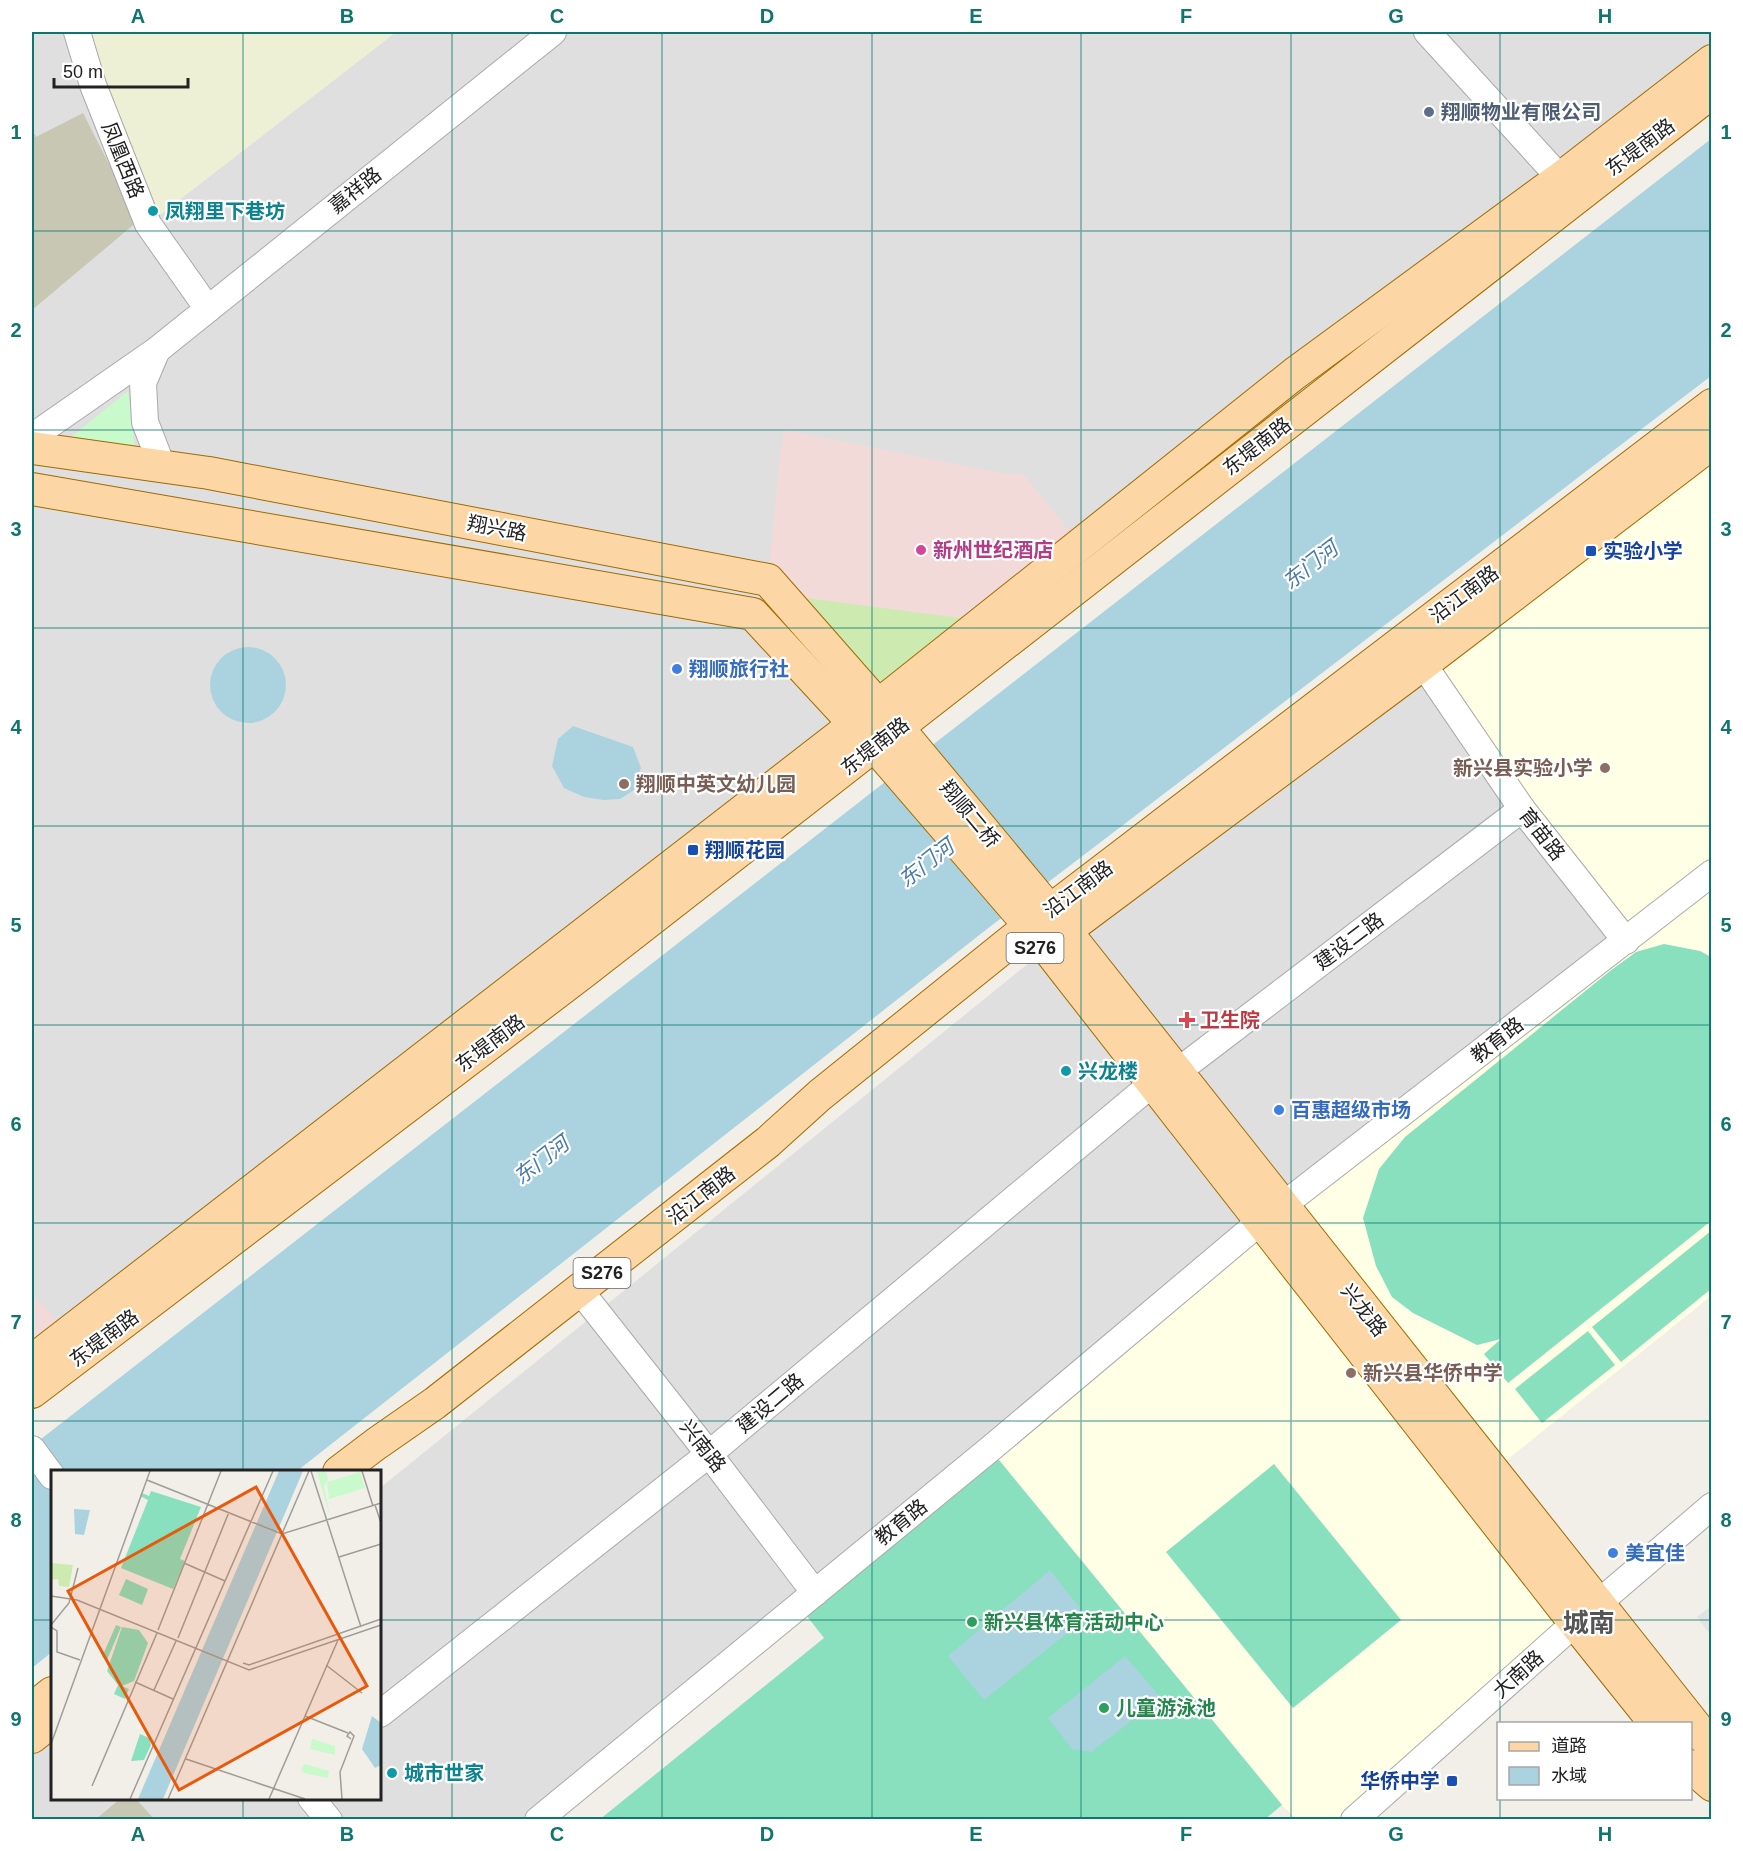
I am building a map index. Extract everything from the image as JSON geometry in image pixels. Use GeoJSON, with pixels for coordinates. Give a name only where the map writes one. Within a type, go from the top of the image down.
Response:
{"type":"FeatureCollection","features":[{"type":"Feature","properties":{"kind":"main road","name":"东堤南路"},"geometry":{"type":"LineString","coordinates":[[32,1361],[877,725],[1569,187],[1712,62]]}},
{"type":"Feature","properties":{"kind":"main road","name":"东堤南路"},"geometry":{"type":"LineString","coordinates":[[1569,187],[1712,92]]}},
{"type":"Feature","properties":{"kind":"main road","name":"沿江南路"},"geometry":{"type":"LineString","coordinates":[[342,1470],[435,1403],[759,1149],[820,1095],[1042,921],[1712,405]]}},
{"type":"Feature","properties":{"kind":"main road","name":"沿江南路"},"geometry":{"type":"LineString","coordinates":[[375,1470],[590,1302],[1042,921],[1423,664],[1712,443]]}},
{"type":"Feature","properties":{"kind":"main road","name":"翔兴路"},"geometry":{"type":"LineString","coordinates":[[32,448],[221,475],[768,580],[877,725]]}},
{"type":"Feature","properties":{"kind":"main road","name":"翔兴路"},"geometry":{"type":"LineString","coordinates":[[32,489],[753,614],[877,725]]}},
{"type":"Feature","properties":{"kind":"main road","name":"东堤南路"},"geometry":{"type":"LineString","coordinates":[[32,1392],[576,978],[877,725]]}},
{"type":"Feature","properties":{"kind":"main road","name":"翔顺二桥"},"geometry":{"type":"LineString","coordinates":[[877,725],[1042,921]]}},
{"type":"Feature","properties":{"kind":"main road","name":"兴龙路"},"geometry":{"type":"LineString","coordinates":[[1042,921],[1586,1614],[1688,1722]]}},
{"type":"Feature","properties":{"kind":"main road","name":"兴龙路"},"geometry":{"type":"LineString","coordinates":[[1586,1614],[1655,1722]]}},
{"type":"Feature","properties":{"kind":"main road"},"geometry":{"type":"LineString","coordinates":[[32,1709],[51,1694]]}},
{"type":"Feature","properties":{"kind":"main road"},"geometry":{"type":"LineString","coordinates":[[32,1737],[51,1722]]}},
{"type":"Feature","properties":{"kind":"main road","name":"兴龙路"},"geometry":{"type":"LineString","coordinates":[[1692,1726],[1712,1747]]}},
{"type":"Feature","properties":{"kind":"main road"},"geometry":{"type":"LineString","coordinates":[[1692,1768],[1712,1785]]}},
{"type":"Feature","properties":{"kind":"street","name":"凤凰西路"},"geometry":{"type":"LineString","coordinates":[[77,32],[93,85],[148,224],[208,309]]}},
{"type":"Feature","properties":{"kind":"street","name":"嘉祥路"},"geometry":{"type":"LineString","coordinates":[[32,437],[157,350],[553,32]]}},
{"type":"Feature","properties":{"kind":"street"},"geometry":{"type":"LineString","coordinates":[[1427,32],[1569,187]]}},
{"type":"Feature","properties":{"kind":"street","name":"嘉祥路"},"geometry":{"type":"LineString","coordinates":[[157,350],[144,382],[145,422],[162,466]]}},
{"type":"Feature","properties":{"kind":"street","name":"育苗路"},"geometry":{"type":"LineString","coordinates":[[1423,664],[1522,809],[1626,940]]}},
{"type":"Feature","properties":{"kind":"street","name":"建设二路"},"geometry":{"type":"LineString","coordinates":[[381,1713],[709,1454],[1165,1077],[1522,809]]}},
{"type":"Feature","properties":{"kind":"street","name":"教育路"},"geometry":{"type":"LineString","coordinates":[[538,1820],[1272,1214],[1712,873]]}},
{"type":"Feature","properties":{"kind":"street","name":"兴南路"},"geometry":{"type":"LineString","coordinates":[[590,1302],[814,1593]]}},
{"type":"Feature","properties":{"kind":"street"},"geometry":{"type":"LineString","coordinates":[[32,1449],[51,1475]]}},
{"type":"Feature","properties":{"kind":"street","name":"大南路"},"geometry":{"type":"LineString","coordinates":[[1354,1820],[1586,1614],[1712,1506]]}},
{"type":"Feature","properties":{"kind":"street"},"geometry":{"type":"LineString","coordinates":[[313,1800],[329,1820]]}},
{"type":"Feature","properties":{"kind":"shaded area"},"geometry":{"type":"Polygon","coordinates":[[[32,32],[77,32],[148,224],[396,32],[1711,32],[1711,92],[32,1392],[32,32]]]}},
{"type":"Feature","properties":{"kind":"shaded area"},"geometry":{"type":"Polygon","coordinates":[[[77,32],[396,32],[148,224],[77,32]]]}},
{"type":"Feature","properties":{"kind":"shaded area"},"geometry":{"type":"Polygon","coordinates":[[[83,113],[138,221],[32,310],[32,129],[36,137],[83,113]]]}},
{"type":"Feature","properties":{"kind":"shaded area"},"geometry":{"type":"Polygon","coordinates":[[[784,430],[1007,474],[1023,474],[1080,544],[878,704],[768,580],[784,430]]]}},
{"type":"Feature","properties":{"kind":"shaded area","name":"新兴县华侨中学"},"geometry":{"type":"Polygon","coordinates":[[[1711,443],[1711,1296],[1457,1500],[1567,1639],[1354,1819],[1296,1819],[1282,1805],[990,1449],[1626,941],[1423,664],[1711,443]]]}},
{"type":"Feature","properties":{"kind":"shaded area"},"geometry":{"type":"Polygon","coordinates":[[[1423,664],[1626,941],[1290,1214],[1063,947],[1423,664]]]}},
{"type":"Feature","properties":{"kind":"shaded area"},"geometry":{"type":"Polygon","coordinates":[[[1035,958],[1254,1228],[522,1819],[344,1819],[328,1800],[381,1800],[381,1487],[1035,958]]]}},
{"type":"Feature","properties":{"kind":"shaded area"},"geometry":{"type":"Polygon","coordinates":[[[32,1294],[69,1332],[32,1361],[32,1294]]]}},
{"type":"Feature","properties":{"kind":"shaded area"},"geometry":{"type":"Polygon","coordinates":[[[1711,1606],[1711,1636],[1697,1617],[1711,1606]]]}},
{"type":"Feature","properties":{"kind":"shaded area"},"geometry":{"type":"Polygon","coordinates":[[[51,1731],[51,1800],[312,1800],[329,1820],[32,1820],[32,1746],[51,1731]]]}},
{"type":"Feature","properties":{"kind":"shaded area"},"geometry":{"type":"Polygon","coordinates":[[[119,1800],[137,1800],[154,1819],[96,1819],[119,1800]]]}},
{"type":"Feature","properties":{"kind":"green space"},"geometry":{"type":"Polygon","coordinates":[[[128,391],[135,451],[71,437],[128,391]]]}},
{"type":"Feature","properties":{"kind":"green space"},"geometry":{"type":"Polygon","coordinates":[[[798,597],[968,619],[881,682],[798,597]]]}},
{"type":"Feature","properties":{"kind":"green space"},"geometry":{"type":"Polygon","coordinates":[[[1664,944],[1700,951],[1711,957],[1711,1221],[1508,1383],[1484,1354],[1501,1339],[1477,1345],[1413,1313],[1392,1297],[1376,1266],[1363,1218],[1379,1169],[1405,1137],[1610,971],[1636,952],[1664,944]]]}},
{"type":"Feature","properties":{"kind":"green space"},"geometry":{"type":"Polygon","coordinates":[[[1711,1231],[1711,1289],[1621,1362],[1592,1327],[1711,1231]]]}},
{"type":"Feature","properties":{"kind":"green space"},"geometry":{"type":"Polygon","coordinates":[[[1588,1331],[1615,1365],[1542,1423],[1515,1389],[1588,1331]]]}},
{"type":"Feature","properties":{"kind":"green space","name":"新兴县体育活动中心"},"geometry":{"type":"Polygon","coordinates":[[[990,1449],[1282,1805],[1264,1820],[599,1820],[824,1638],[799,1606],[990,1449]]]}},
{"type":"Feature","properties":{"kind":"green space"},"geometry":{"type":"Polygon","coordinates":[[[1274,1464],[1401,1620],[1293,1708],[1166,1552],[1274,1464]]]}},
{"type":"Feature","properties":{"kind":"water","name":"东门河"},"geometry":{"type":"Polygon","coordinates":[[[1711,139],[1711,376],[987,929],[298,1470],[51,1470],[51,1653],[32,1668],[32,1446],[1711,139]]]}},
{"type":"Feature","properties":{"kind":"water"},"geometry":{"type":"Polygon","coordinates":[[[256,647],[269,653],[280,664],[286,677],[284,700],[269,717],[256,723],[240,723],[227,717],[212,700],[210,677],[216,664],[233,649],[256,647]]]}},
{"type":"Feature","properties":{"kind":"water"},"geometry":{"type":"Polygon","coordinates":[[[573,726],[633,747],[641,768],[634,790],[620,799],[604,800],[584,797],[564,788],[552,766],[558,739],[573,726]]]}},
{"type":"Feature","properties":{"kind":"water"},"geometry":{"type":"Polygon","coordinates":[[[1050,1570],[1087,1617],[984,1700],[948,1656],[1050,1570]]]}},
{"type":"Feature","properties":{"kind":"water","name":"儿童游泳池"},"geometry":{"type":"Polygon","coordinates":[[[1125,1656],[1161,1698],[1091,1752],[1072,1749],[1048,1718],[1125,1656]]]}},
{"type":"Feature","properties":{"kind":"place","name":"翔顺物业有限公司"},"geometry":{"type":"Point","coordinates":[1429,112]}},
{"type":"Feature","properties":{"kind":"place","name":"凤翔里下巷坊"},"geometry":{"type":"Point","coordinates":[153,211]}},
{"type":"Feature","properties":{"kind":"place","name":"新州世纪酒店"},"geometry":{"type":"Point","coordinates":[921,550]}},
{"type":"Feature","properties":{"kind":"place","name":"实验小学"},"geometry":{"type":"Point","coordinates":[1591,551]}},
{"type":"Feature","properties":{"kind":"place","name":"翔顺旅行社"},"geometry":{"type":"Point","coordinates":[677,669]}},
{"type":"Feature","properties":{"kind":"place","name":"新兴县实验小学"},"geometry":{"type":"Point","coordinates":[1605,768]}},
{"type":"Feature","properties":{"kind":"place","name":"翔顺中英文幼儿园"},"geometry":{"type":"Point","coordinates":[624,784]}},
{"type":"Feature","properties":{"kind":"place","name":"翔顺花园"},"geometry":{"type":"Point","coordinates":[693,850]}},
{"type":"Feature","properties":{"kind":"place","name":"卫生院"},"geometry":{"type":"Point","coordinates":[1187,1020]}},
{"type":"Feature","properties":{"kind":"place","name":"兴龙楼"},"geometry":{"type":"Point","coordinates":[1066,1071]}},
{"type":"Feature","properties":{"kind":"place","name":"百惠超级市场"},"geometry":{"type":"Point","coordinates":[1279,1110]}},
{"type":"Feature","properties":{"kind":"place","name":"新兴县华侨中学"},"geometry":{"type":"Point","coordinates":[1351,1373]}},
{"type":"Feature","properties":{"kind":"place","name":"美宜佳"},"geometry":{"type":"Point","coordinates":[1613,1553]}},
{"type":"Feature","properties":{"kind":"place","name":"新兴县体育活动中心"},"geometry":{"type":"Point","coordinates":[972,1622]}},
{"type":"Feature","properties":{"kind":"place","name":"儿童游泳池"},"geometry":{"type":"Point","coordinates":[1104,1708]}},
{"type":"Feature","properties":{"kind":"place","name":"城市世家"},"geometry":{"type":"Point","coordinates":[392,1773]}},
{"type":"Feature","properties":{"kind":"place","name":"华侨中学"},"geometry":{"type":"Point","coordinates":[1452,1781]}},
{"type":"Feature","properties":{"kind":"district","name":"城南"},"geometry":{"type":"Point","coordinates":[1589,1623]}}]}
